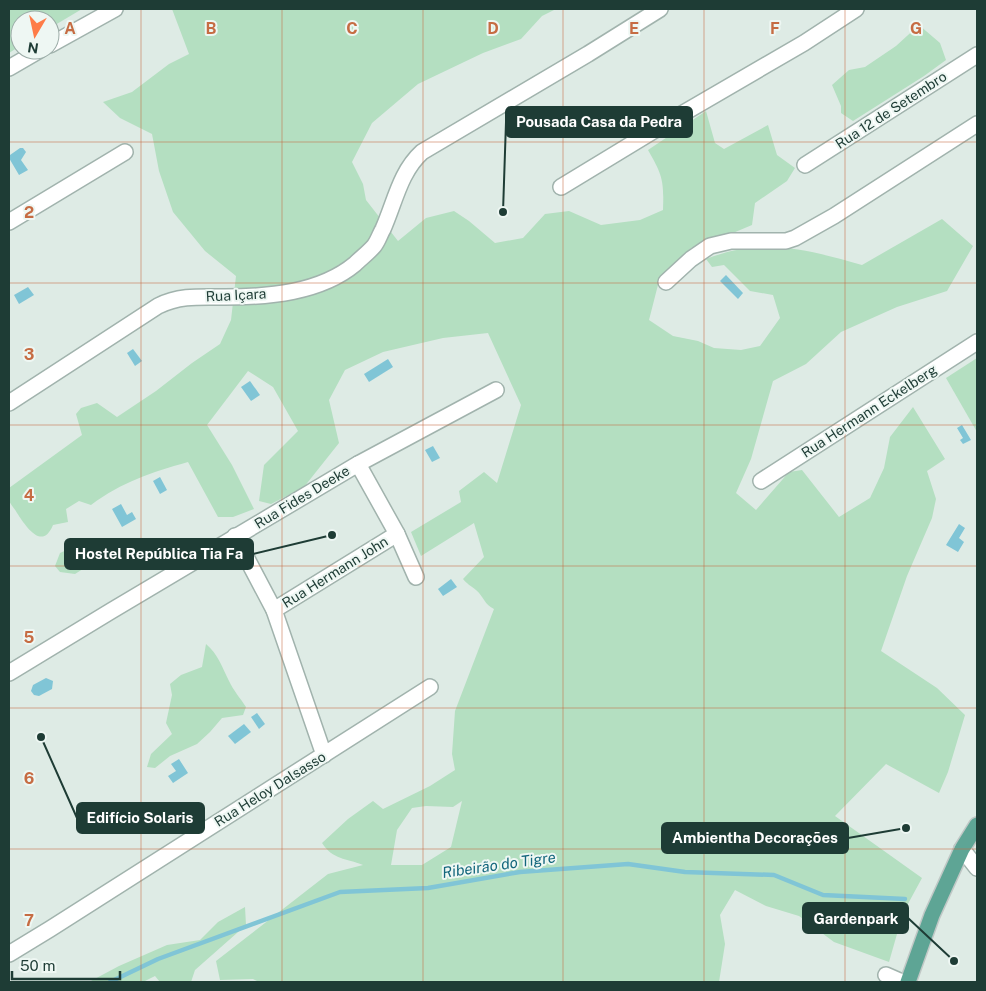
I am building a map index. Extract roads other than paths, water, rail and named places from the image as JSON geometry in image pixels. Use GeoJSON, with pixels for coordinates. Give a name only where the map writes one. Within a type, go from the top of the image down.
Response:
{"type":"FeatureCollection","features":[{"type":"Feature","properties":{"kind":"main road"},"geometry":{"type":"LineString","coordinates":[[908,982],[932,915],[962,849],[976,826]]}},
{"type":"Feature","properties":{"kind":"street"},"geometry":{"type":"LineString","coordinates":[[60,39],[114,9]]}},
{"type":"Feature","properties":{"kind":"street","name":"Rua Içara"},"geometry":{"type":"LineString","coordinates":[[9,403],[150,311],[170,300],[182,297],[228,297],[274,293],[308,288],[336,278],[375,245],[403,177],[412,161],[422,152],[660,9]]}},
{"type":"Feature","properties":{"kind":"street"},"geometry":{"type":"LineString","coordinates":[[561,187],[856,9]]}},
{"type":"Feature","properties":{"kind":"street","name":"Rua 12 de Setembro"},"geometry":{"type":"LineString","coordinates":[[805,165],[977,55]]}},
{"type":"Feature","properties":{"kind":"street"},"geometry":{"type":"LineString","coordinates":[[9,68],[23,60]]}},
{"type":"Feature","properties":{"kind":"street"},"geometry":{"type":"LineString","coordinates":[[666,282],[691,259],[710,246],[731,241],[786,241],[795,238],[834,216],[977,124]]}},
{"type":"Feature","properties":{"kind":"street"},"geometry":{"type":"LineString","coordinates":[[9,222],[125,152]]}},
{"type":"Feature","properties":{"kind":"street","name":"Rua Hermann Eckelberg"},"geometry":{"type":"LineString","coordinates":[[761,480],[977,342]]}},
{"type":"Feature","properties":{"kind":"street","name":"Rua Fides Deeke"},"geometry":{"type":"LineString","coordinates":[[9,673],[358,464],[496,390]]}},
{"type":"Feature","properties":{"kind":"street"},"geometry":{"type":"LineString","coordinates":[[358,464],[397,534],[416,577]]}},
{"type":"Feature","properties":{"kind":"street","name":"Rua Hermann John"},"geometry":{"type":"LineString","coordinates":[[274,610],[397,534]]}},
{"type":"Feature","properties":{"kind":"street"},"geometry":{"type":"LineString","coordinates":[[236,536],[274,610],[324,755]]}},
{"type":"Feature","properties":{"kind":"street","name":"Rua Heloy Dalsasso"},"geometry":{"type":"LineString","coordinates":[[9,954],[430,686]]}},
{"type":"Feature","properties":{"kind":"street"},"geometry":{"type":"LineString","coordinates":[[962,849],[977,868]]}},
{"type":"Feature","properties":{"kind":"street"},"geometry":{"type":"LineString","coordinates":[[886,974],[902,982]]}},
{"type":"Feature","properties":{"kind":"water"},"geometry":{"type":"Polygon","coordinates":[[[23,148],[26,152],[21,160],[28,170],[19,175],[9,158],[10,155],[23,148]]]}},
{"type":"Feature","properties":{"kind":"water"},"geometry":{"type":"Polygon","coordinates":[[[726,275],[743,293],[738,299],[720,281],[726,275]]]}},
{"type":"Feature","properties":{"kind":"water"},"geometry":{"type":"Polygon","coordinates":[[[28,287],[34,295],[19,304],[14,295],[28,287]]]}},
{"type":"Feature","properties":{"kind":"water"},"geometry":{"type":"Polygon","coordinates":[[[133,349],[142,361],[135,366],[127,353],[133,349]]]}},
{"type":"Feature","properties":{"kind":"water"},"geometry":{"type":"Polygon","coordinates":[[[388,359],[393,367],[369,382],[364,374],[388,359]]]}},
{"type":"Feature","properties":{"kind":"water"},"geometry":{"type":"Polygon","coordinates":[[[250,381],[260,395],[251,401],[241,387],[250,381]]]}},
{"type":"Feature","properties":{"kind":"water"},"geometry":{"type":"Polygon","coordinates":[[[962,425],[971,440],[963,444],[960,440],[963,438],[957,428],[962,425]]]}},
{"type":"Feature","properties":{"kind":"water"},"geometry":{"type":"Polygon","coordinates":[[[433,446],[440,458],[432,462],[425,450],[433,446]]]}},
{"type":"Feature","properties":{"kind":"water"},"geometry":{"type":"Polygon","coordinates":[[[160,477],[167,490],[160,494],[153,481],[160,477]]]}},
{"type":"Feature","properties":{"kind":"water"},"geometry":{"type":"Polygon","coordinates":[[[121,504],[127,515],[132,512],[136,519],[122,527],[112,509],[121,504]]]}},
{"type":"Feature","properties":{"kind":"water"},"geometry":{"type":"Polygon","coordinates":[[[959,524],[965,528],[959,538],[964,542],[958,552],[946,545],[959,524]]]}},
{"type":"Feature","properties":{"kind":"water"},"geometry":{"type":"Polygon","coordinates":[[[451,579],[457,587],[443,596],[438,589],[451,579]]]}},
{"type":"Feature","properties":{"kind":"water"},"geometry":{"type":"Polygon","coordinates":[[[46,678],[53,681],[52,689],[39,696],[34,695],[31,691],[33,685],[46,678]]]}},
{"type":"Feature","properties":{"kind":"water"},"geometry":{"type":"Polygon","coordinates":[[[257,713],[265,724],[259,729],[251,717],[257,713]]]}},
{"type":"Feature","properties":{"kind":"water"},"geometry":{"type":"Polygon","coordinates":[[[244,724],[251,732],[235,744],[228,736],[244,724]]]}},
{"type":"Feature","properties":{"kind":"water"},"geometry":{"type":"Polygon","coordinates":[[[179,759],[188,773],[173,783],[168,776],[176,771],[171,764],[179,759]]]}},
{"type":"Feature","properties":{"kind":"waterway","name":"Ribeirão do Tigre"},"geometry":{"type":"LineString","coordinates":[[110,982],[158,959],[340,892],[428,888],[520,872],[628,864],[685,872],[774,875],[823,895],[905,899]]}},
{"type":"Feature","properties":{"kind":"place","name":"Pousada Casa da Pedra"},"geometry":{"type":"Point","coordinates":[503,212]}},
{"type":"Feature","properties":{"kind":"place","name":"Hostel República Tia Fa"},"geometry":{"type":"Point","coordinates":[332,535]}},
{"type":"Feature","properties":{"kind":"place","name":"Edifício Solaris"},"geometry":{"type":"Point","coordinates":[41,737]}},
{"type":"Feature","properties":{"kind":"place","name":"Ambientha Decorações"},"geometry":{"type":"Point","coordinates":[906,828]}},
{"type":"Feature","properties":{"kind":"place","name":"Gardenpark"},"geometry":{"type":"Point","coordinates":[954,961]}}]}
